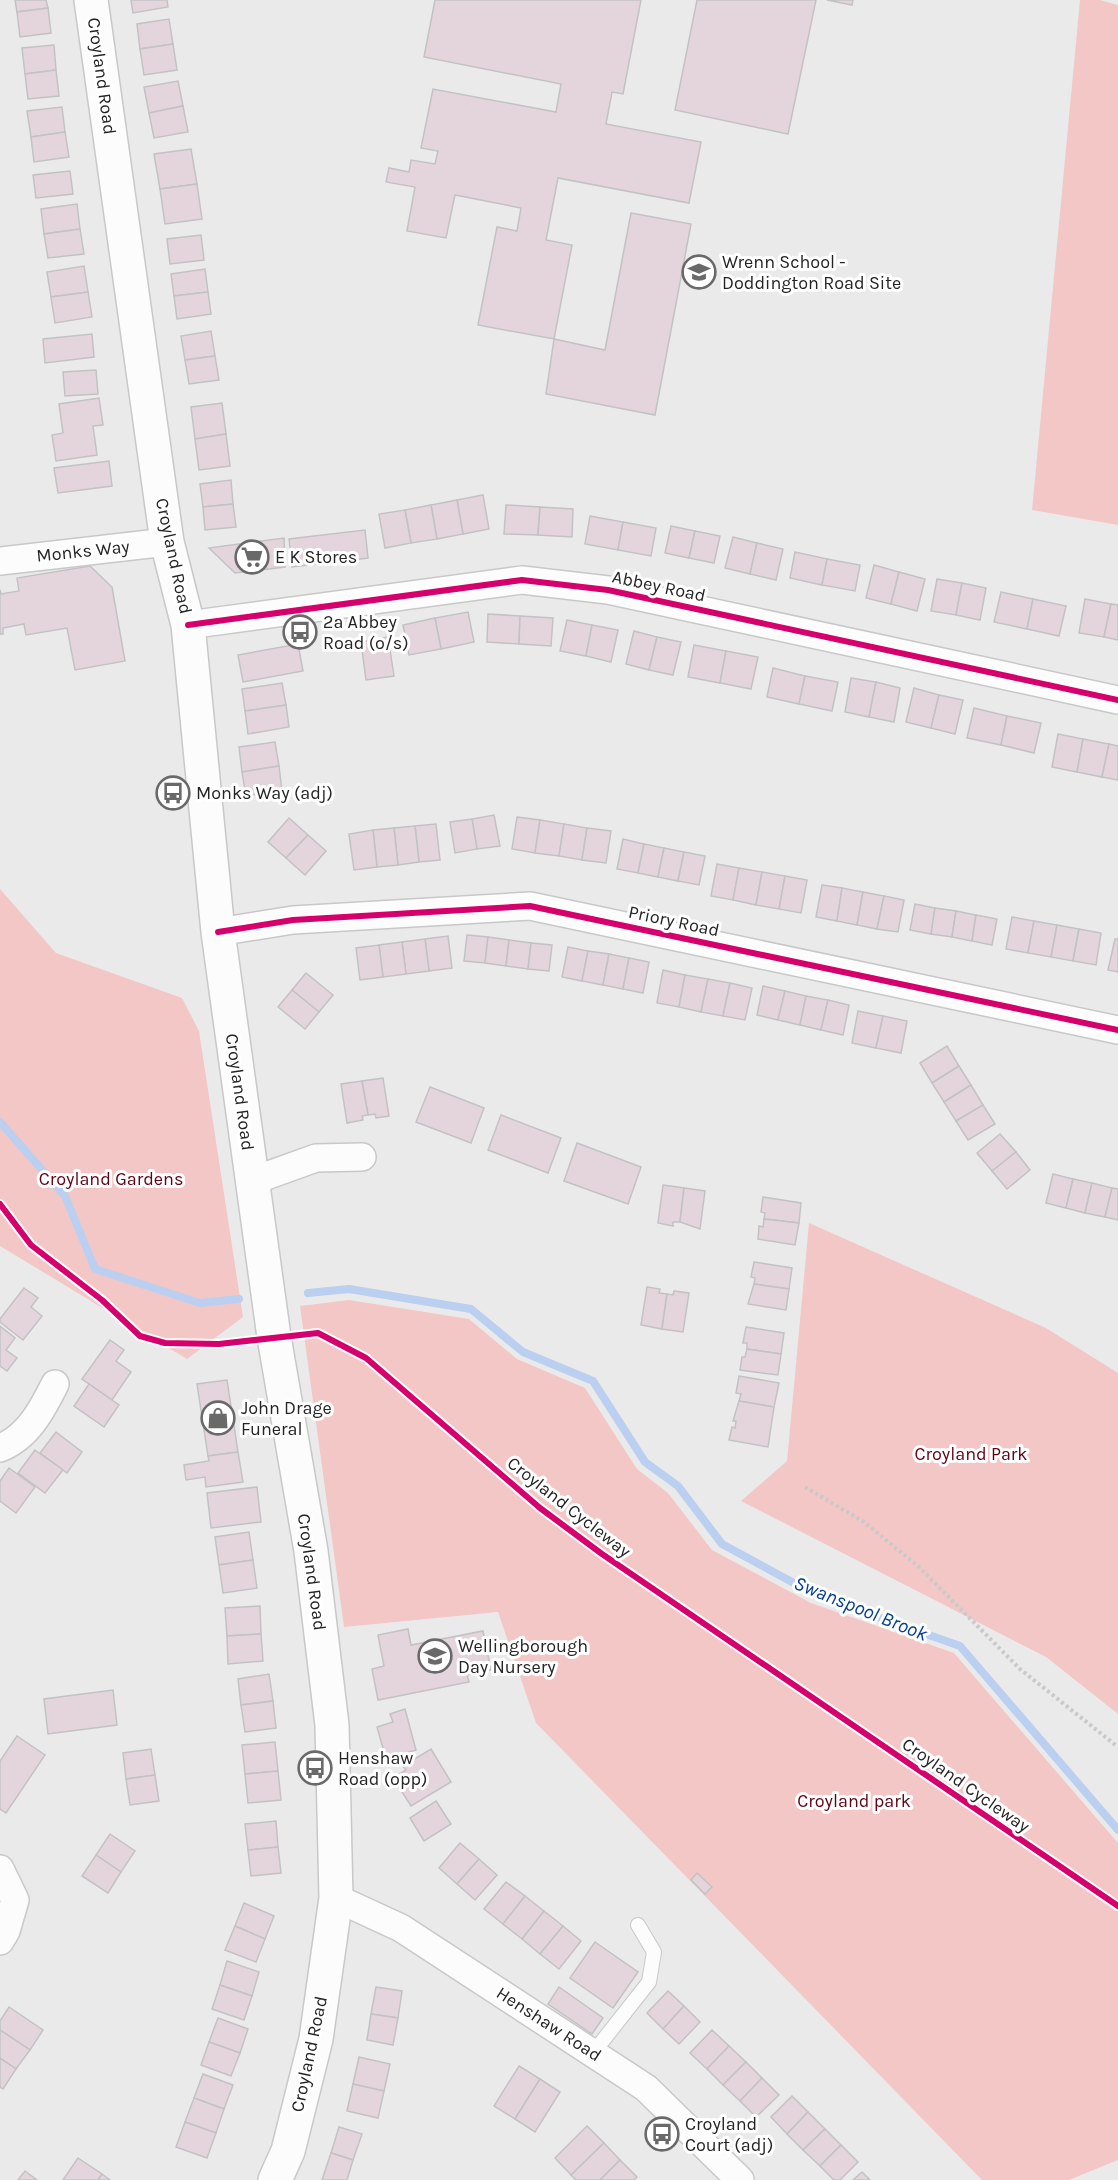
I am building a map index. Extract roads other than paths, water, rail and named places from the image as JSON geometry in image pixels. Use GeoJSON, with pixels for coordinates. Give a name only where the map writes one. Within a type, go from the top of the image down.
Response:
{"type":"FeatureCollection","features":[{"type":"Feature","properties":{"kind":"main road","name":"Croyland Road"},"geometry":{"type":"LineString","coordinates":[[91,0],[166,542],[188,625],[218,932],[271,1315],[311,1551],[332,1725],[336,1898],[316,2039],[288,2151],[275,2180]]}},
{"type":"Feature","properties":{"kind":"street","name":"Monks Way"},"geometry":{"type":"LineString","coordinates":[[0,561],[166,542]]}},
{"type":"Feature","properties":{"kind":"street","name":"Abbey Road"},"geometry":{"type":"LineString","coordinates":[[188,625],[522,580],[608,590],[1118,700]]}},
{"type":"Feature","properties":{"kind":"street","name":"Priory Road"},"geometry":{"type":"LineString","coordinates":[[218,932],[293,920],[530,906],[1118,1030]]}},
{"type":"Feature","properties":{"kind":"street"},"geometry":{"type":"LineString","coordinates":[[252,1181],[316,1158],[362,1157]]}},
{"type":"Feature","properties":{"kind":"street"},"geometry":{"type":"LineString","coordinates":[[0,1448],[10,1444],[40,1416],[54,1384]]}},
{"type":"Feature","properties":{"kind":"street"},"geometry":{"type":"LineString","coordinates":[[0,1869],[15,1900],[6,1932],[0,1941]]}},
{"type":"Feature","properties":{"kind":"street","name":"Henshaw Road"},"geometry":{"type":"LineString","coordinates":[[336,1898],[400,1928],[646,2088],[740,2180]]}},
{"type":"Feature","properties":{"kind":"lane"},"geometry":{"type":"LineString","coordinates":[[593,2053],[649,1982],[654,1952],[638,1924]]}},
{"type":"Feature","properties":{"kind":"waterway","name":"Swanspool Brook"},"geometry":{"type":"LineString","coordinates":[[0,1122],[65,1196],[95,1269],[200,1303],[239,1299]]}},
{"type":"Feature","properties":{"kind":"waterway","name":"Swanspool Brook"},"geometry":{"type":"LineString","coordinates":[[308,1293],[349,1289],[471,1309],[523,1352],[593,1381],[645,1462],[678,1486],[722,1544],[816,1595],[960,1646],[1118,1830]]}},
{"type":"Feature","properties":{"kind":"place","name":"Wrenn School - Doddington Road Site"},"geometry":{"type":"Point","coordinates":[699,272]}},
{"type":"Feature","properties":{"kind":"place","name":"E K Stores"},"geometry":{"type":"Point","coordinates":[252,557]}},
{"type":"Feature","properties":{"kind":"place","name":"2a Abbey Road (o/s)"},"geometry":{"type":"Point","coordinates":[300,632]}},
{"type":"Feature","properties":{"kind":"place","name":"Monks Way (adj)"},"geometry":{"type":"Point","coordinates":[173,793]}},
{"type":"Feature","properties":{"kind":"place","name":"John Drage Funeral"},"geometry":{"type":"Point","coordinates":[218,1418]}},
{"type":"Feature","properties":{"kind":"place","name":"Wellingborough Day Nursery"},"geometry":{"type":"Point","coordinates":[435,1656]}},
{"type":"Feature","properties":{"kind":"place","name":"Henshaw Road (opp)"},"geometry":{"type":"Point","coordinates":[315,1768]}},
{"type":"Feature","properties":{"kind":"place","name":"Croyland Court (adj)"},"geometry":{"type":"Point","coordinates":[662,2134]}},
{"type":"Feature","properties":{"kind":"park label","name":"Croyland Gardens"},"geometry":{"type":"Point","coordinates":[111,1179]}},
{"type":"Feature","properties":{"kind":"park label","name":"Croyland Park"},"geometry":{"type":"Point","coordinates":[971,1454]}},
{"type":"Feature","properties":{"kind":"park label","name":"Croyland park"},"geometry":{"type":"Point","coordinates":[854,1801]}}]}
